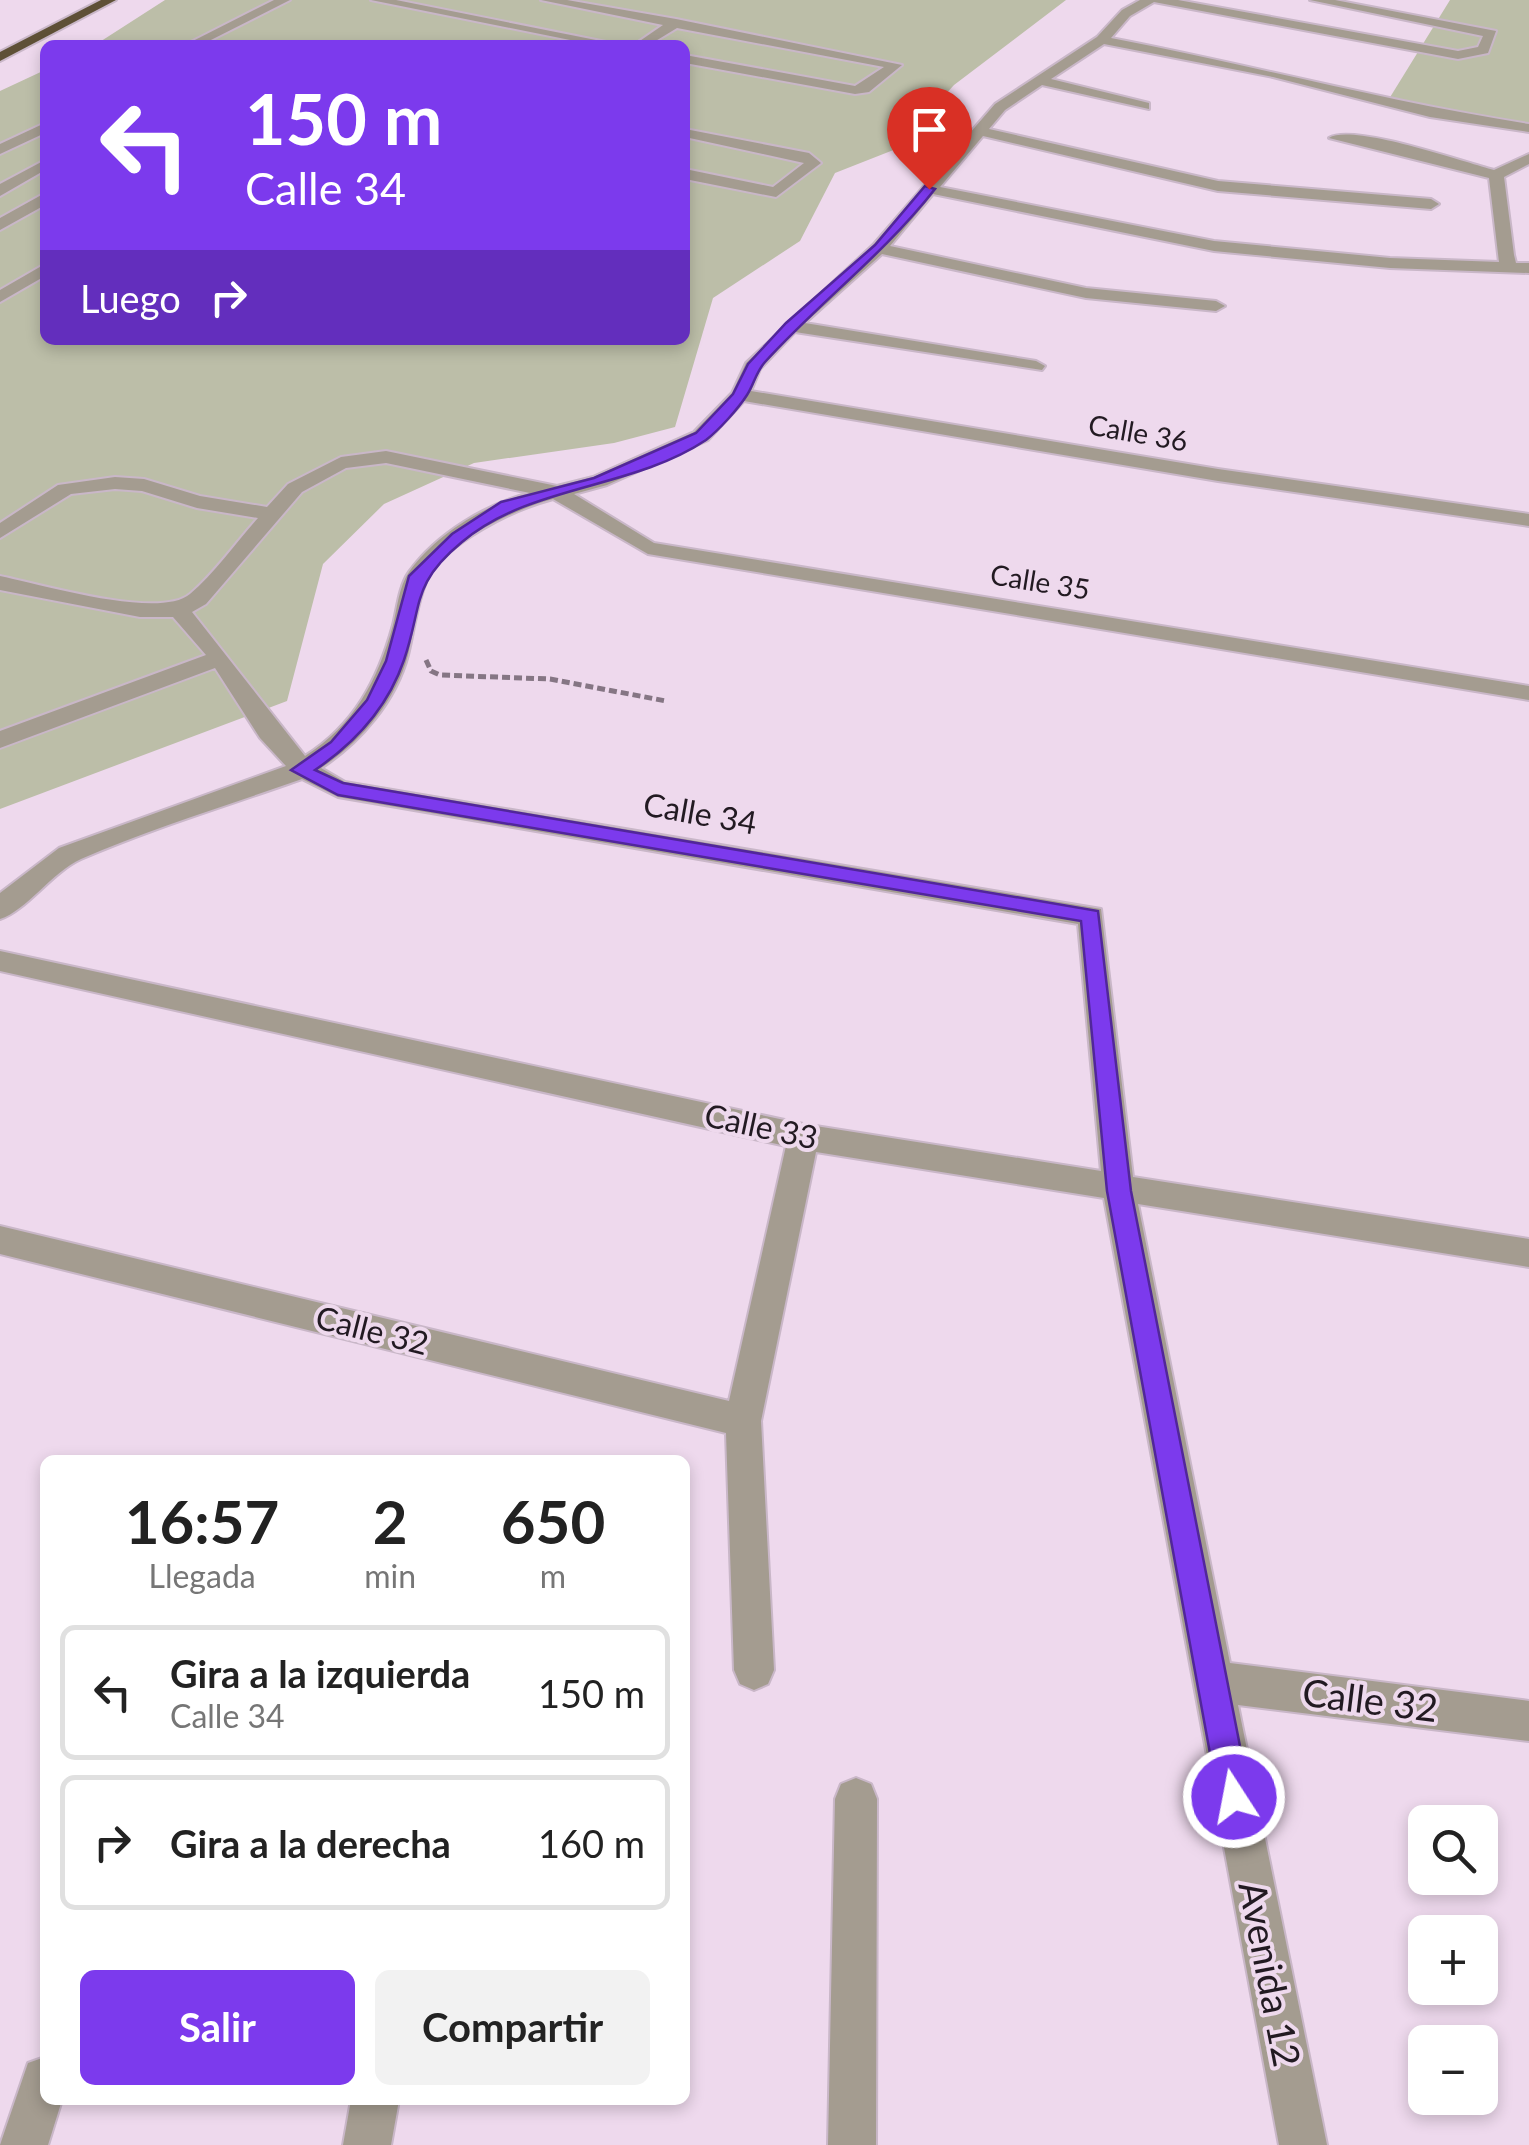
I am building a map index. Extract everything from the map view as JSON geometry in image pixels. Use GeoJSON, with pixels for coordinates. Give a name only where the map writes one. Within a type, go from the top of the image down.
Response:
{"type":"FeatureCollection","features":[{"type":"Feature","properties":{"kind":"highway"},"geometry":{"type":"LineString","coordinates":[[0,57],[101,2]]}},
{"type":"Feature","properties":{"kind":"highway"},"geometry":{"type":"LineString","coordinates":[[93,27],[120,12]]}},
{"type":"Feature","properties":{"kind":"highway"},"geometry":{"type":"LineString","coordinates":[[0,74],[40,54]]}},
{"type":"Feature","properties":{"kind":"street"},"geometry":{"type":"LineString","coordinates":[[200,40],[284,0]]}},
{"type":"Feature","properties":{"kind":"street"},"geometry":{"type":"LineString","coordinates":[[377,0],[590,40]]}},
{"type":"Feature","properties":{"kind":"street"},"geometry":{"type":"LineString","coordinates":[[420,7],[435,0]]}},
{"type":"Feature","properties":{"kind":"street"},"geometry":{"type":"LineString","coordinates":[[548,0],[896,65],[864,89],[855,90],[690,59]]}},
{"type":"Feature","properties":{"kind":"street"},"geometry":{"type":"LineString","coordinates":[[0,910],[24,885],[68,854],[301,770],[338,746],[375,702],[395,661],[417,576],[458,537],[507,505],[600,481],[701,436],[740,395],[752,367],[791,326],[879,248],[1000,106],[1102,40],[1126,13],[1148,0]]}},
{"type":"Feature","properties":{"kind":"street"},"geometry":{"type":"LineString","coordinates":[[1158,0],[1458,54],[1483,50],[1491,34],[1316,0]]}},
{"type":"Feature","properties":{"kind":"street"},"geometry":{"type":"LineString","coordinates":[[648,40],[676,23]]}},
{"type":"Feature","properties":{"kind":"street"},"geometry":{"type":"LineString","coordinates":[[1102,40],[1289,76],[1430,114],[1529,128]]}},
{"type":"Feature","properties":{"kind":"street"},"geometry":{"type":"LineString","coordinates":[[1042,81],[1144,106]]}},
{"type":"Feature","properties":{"kind":"street"},"geometry":{"type":"LineString","coordinates":[[0,140],[40,120]]}},
{"type":"Feature","properties":{"kind":"street"},"geometry":{"type":"LineString","coordinates":[[0,152],[40,129]]}},
{"type":"Feature","properties":{"kind":"street"},"geometry":{"type":"LineString","coordinates":[[980,131],[1218,186],[1431,204]]}},
{"type":"Feature","properties":{"kind":"street"},"geometry":{"type":"LineString","coordinates":[[690,134],[804,156],[814,164],[776,192],[690,175]]}},
{"type":"Feature","properties":{"kind":"street"},"geometry":{"type":"LineString","coordinates":[[1336,138],[1380,144],[1496,175],[1529,158]]}},
{"type":"Feature","properties":{"kind":"street"},"geometry":{"type":"LineString","coordinates":[[0,152],[40,164]]}},
{"type":"Feature","properties":{"kind":"street"},"geometry":{"type":"LineString","coordinates":[[0,162],[40,165]]}},
{"type":"Feature","properties":{"kind":"street"},"geometry":{"type":"LineString","coordinates":[[0,190],[40,166]]}},
{"type":"Feature","properties":{"kind":"street"},"geometry":{"type":"LineString","coordinates":[[1496,175],[1504,218],[1502,249],[1508,264]]}},
{"type":"Feature","properties":{"kind":"street"},"geometry":{"type":"LineString","coordinates":[[929,189],[1214,246],[1390,263],[1508,264],[1529,268]]}},
{"type":"Feature","properties":{"kind":"street"},"geometry":{"type":"LineString","coordinates":[[0,224],[40,201]]}},
{"type":"Feature","properties":{"kind":"street"},"geometry":{"type":"LineString","coordinates":[[0,206],[40,212]]}},
{"type":"Feature","properties":{"kind":"street"},"geometry":{"type":"LineString","coordinates":[[879,248],[1054,292],[1131,303],[1216,306]]}},
{"type":"Feature","properties":{"kind":"street"},"geometry":{"type":"LineString","coordinates":[[0,297],[40,271]]}},
{"type":"Feature","properties":{"kind":"street"},"geometry":{"type":"LineString","coordinates":[[791,326],[1036,366]]}},
{"type":"Feature","properties":{"kind":"street","name":"Calle 36"},"geometry":{"type":"LineString","coordinates":[[740,395],[1218,474],[1529,520]]}},
{"type":"Feature","properties":{"kind":"street"},"geometry":{"type":"LineString","coordinates":[[0,583],[140,610],[179,610],[198,599],[295,488],[341,463],[386,456],[556,492]]}},
{"type":"Feature","properties":{"kind":"street"},"geometry":{"type":"LineString","coordinates":[[0,532],[64,489],[115,483],[144,485],[197,502],[272,514]]}},
{"type":"Feature","properties":{"kind":"street","name":"Calle 35"},"geometry":{"type":"LineString","coordinates":[[556,492],[648,548],[1529,693]]}},
{"type":"Feature","properties":{"kind":"street"},"geometry":{"type":"LineString","coordinates":[[179,610],[220,658],[256,718],[301,770]]}},
{"type":"Feature","properties":{"kind":"street"},"geometry":{"type":"LineString","coordinates":[[0,740],[220,658]]}},
{"type":"Feature","properties":{"kind":"street","name":"Calle 34"},"geometry":{"type":"LineString","coordinates":[[301,770],[338,789],[1091,916]]}},
{"type":"Feature","properties":{"kind":"street","name":"Avenida 12"},"geometry":{"type":"LineString","coordinates":[[1091,916],[1119,1191],[1303,2145]]}},
{"type":"Feature","properties":{"kind":"street","name":"Calle 33"},"geometry":{"type":"LineString","coordinates":[[0,960],[803,1137],[1119,1191],[1529,1253]]}},
{"type":"Feature","properties":{"kind":"street"},"geometry":{"type":"LineString","coordinates":[[754,1670],[743,1421],[803,1137]]}},
{"type":"Feature","properties":{"kind":"street","name":"Calle 32"},"geometry":{"type":"LineString","coordinates":[[0,1240],[743,1421]]}},
{"type":"Feature","properties":{"kind":"street","name":"Calle 32"},"geometry":{"type":"LineString","coordinates":[[1212,1681],[1529,1720]]}},
{"type":"Feature","properties":{"kind":"street"},"geometry":{"type":"LineString","coordinates":[[852,2145],[856,1800]]}},
{"type":"Feature","properties":{"kind":"street"},"geometry":{"type":"LineString","coordinates":[[24,2145],[40,2095]]}},
{"type":"Feature","properties":{"kind":"street"},"geometry":{"type":"LineString","coordinates":[[367,2145],[374,2105]]}},
{"type":"Feature","properties":{"kind":"path"},"geometry":{"type":"LineString","coordinates":[[398,638],[423,652],[431,671],[440,674],[550,679],[666,701]]}},
{"type":"Feature","properties":{"kind":"green space"},"geometry":{"type":"Polygon","coordinates":[[[165,0],[1066,0],[954,85],[896,149],[835,173],[800,241],[713,298],[675,427],[614,443],[474,463],[384,504],[323,564],[287,701],[0,809],[0,91],[40,72],[40,345],[690,345],[690,40],[103,40],[165,0]]]}},
{"type":"Feature","properties":{"kind":"green space"},"geometry":{"type":"Polygon","coordinates":[[[1450,0],[1529,0],[1529,127],[1384,107],[1450,0]]]}},
{"type":"Feature","properties":{"kind":"route"},"geometry":{"type":"LineString","coordinates":[[929,189],[879,248],[791,326],[752,367],[740,395],[701,436],[600,481],[507,505],[458,537],[417,576],[395,661],[375,702],[338,746],[301,770],[338,789],[1091,916],[1119,1191],[1234,1797]]}}]}
